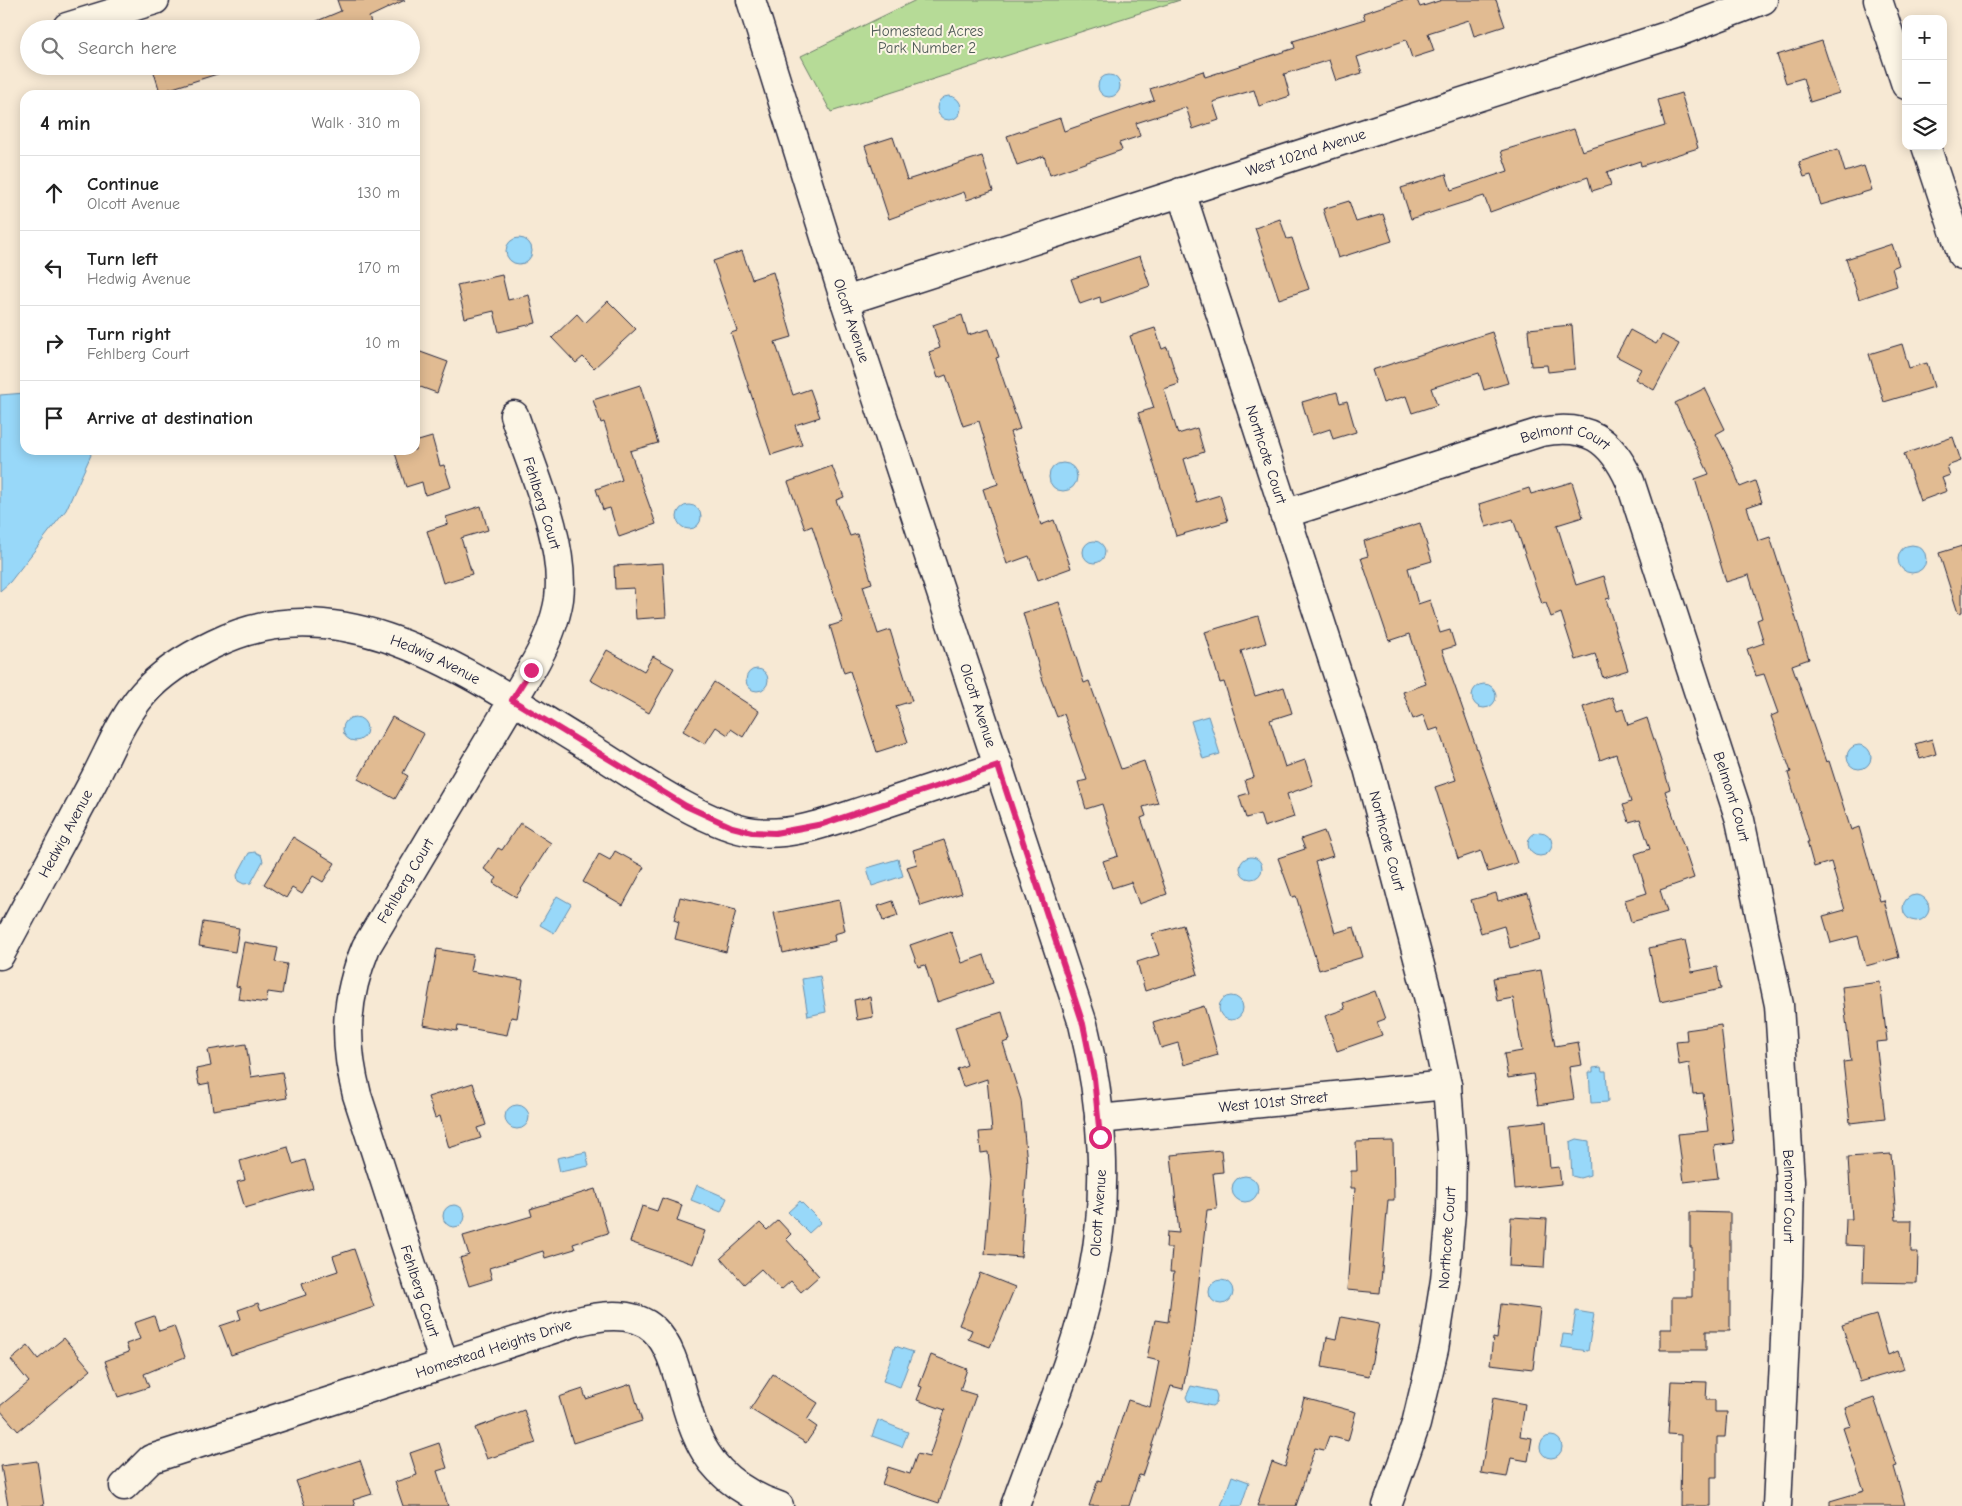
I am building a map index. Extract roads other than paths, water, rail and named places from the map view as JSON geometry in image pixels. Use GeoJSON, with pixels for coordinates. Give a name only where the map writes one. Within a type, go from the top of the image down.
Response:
{"type":"FeatureCollection","features":[{"type":"Feature","properties":{"kind":"street"},"geometry":{"type":"LineString","coordinates":[[90,20],[154,0]]}},
{"type":"Feature","properties":{"kind":"street","name":"Olcott Avenue"},"geometry":{"type":"LineString","coordinates":[[751,0],[845,301],[1083,1024],[1090,1052],[1099,1119],[1101,1201],[1093,1273],[1068,1361],[1015,1506]]}},
{"type":"Feature","properties":{"kind":"street","name":"West 102nd Avenue"},"geometry":{"type":"LineString","coordinates":[[845,301],[1676,33],[1763,0]]}},
{"type":"Feature","properties":{"kind":"street"},"geometry":{"type":"LineString","coordinates":[[1878,0],[1902,72]]}},
{"type":"Feature","properties":{"kind":"street"},"geometry":{"type":"LineString","coordinates":[[1927,150],[1962,255]]}},
{"type":"Feature","properties":{"kind":"street","name":"Northcote Court"},"geometry":{"type":"LineString","coordinates":[[1181,192],[1368,768],[1424,982],[1447,1085],[1452,1154],[1451,1212],[1445,1280],[1434,1349],[1416,1424],[1387,1506]]}},
{"type":"Feature","properties":{"kind":"street","name":"Fehlberg Court"},"geometry":{"type":"LineString","coordinates":[[444,1364],[357,1095],[348,1041],[349,1003],[358,967],[370,940],[549,635],[559,600],[560,578],[555,541],[514,415]]}},
{"type":"Feature","properties":{"kind":"street","name":"Belmont Court"},"geometry":{"type":"LineString","coordinates":[[1284,514],[1540,432],[1560,429],[1585,433],[1603,440],[1620,458],[1630,480],[1740,820],[1779,1005],[1790,1181],[1788,1277],[1777,1506]]}},
{"type":"Feature","properties":{"kind":"street","name":"Hedwig Avenue"},"geometry":{"type":"LineString","coordinates":[[0,955],[142,694],[158,680],[205,648],[243,631],[261,626],[296,622],[338,625],[381,636],[420,651],[512,700],[686,806],[732,827],[752,832],[775,833],[823,824],[998,766]]}},
{"type":"Feature","properties":{"kind":"street","name":"West 101st Street"},"geometry":{"type":"LineString","coordinates":[[1099,1119],[1447,1085]]}},
{"type":"Feature","properties":{"kind":"street","name":"Homestead Heights Drive"},"geometry":{"type":"LineString","coordinates":[[124,1486],[151,1459],[589,1318],[620,1314],[636,1318],[662,1338],[670,1352],[699,1438],[716,1466],[747,1492],[763,1501],[779,1506]]}},
{"type":"Feature","properties":{"kind":"water"},"geometry":{"type":"Polygon","coordinates":[[[1109,75],[1117,78],[1120,86],[1117,94],[1109,97],[1101,94],[1098,86],[1101,78],[1109,75]]]}},
{"type":"Feature","properties":{"kind":"water"},"geometry":{"type":"Polygon","coordinates":[[[944,96],[954,96],[961,103],[961,113],[954,120],[944,120],[937,113],[937,103],[944,96]]]}},
{"type":"Feature","properties":{"kind":"water"},"geometry":{"type":"Polygon","coordinates":[[[519,238],[528,242],[532,251],[528,260],[519,264],[510,260],[506,251],[510,242],[519,238]]]}},
{"type":"Feature","properties":{"kind":"water"},"geometry":{"type":"Polygon","coordinates":[[[20,393],[20,455],[91,455],[66,510],[10,582],[0,591],[0,395],[20,393]]]}},
{"type":"Feature","properties":{"kind":"water"},"geometry":{"type":"Polygon","coordinates":[[[1063,463],[1073,467],[1077,477],[1073,487],[1063,491],[1053,487],[1049,477],[1053,467],[1063,463]]]}},
{"type":"Feature","properties":{"kind":"water"},"geometry":{"type":"Polygon","coordinates":[[[689,505],[698,508],[701,517],[698,526],[689,529],[680,526],[677,517],[680,508],[689,505]]]}},
{"type":"Feature","properties":{"kind":"water"},"geometry":{"type":"Polygon","coordinates":[[[1094,541],[1102,544],[1105,552],[1102,560],[1094,563],[1086,560],[1083,552],[1086,544],[1094,541]]]}},
{"type":"Feature","properties":{"kind":"water"},"geometry":{"type":"Polygon","coordinates":[[[1912,545],[1922,549],[1926,559],[1922,569],[1912,573],[1902,569],[1898,559],[1902,549],[1912,545]]]}},
{"type":"Feature","properties":{"kind":"water"},"geometry":{"type":"Polygon","coordinates":[[[757,669],[765,672],[768,680],[765,688],[757,691],[749,688],[746,680],[749,672],[757,669]]]}},
{"type":"Feature","properties":{"kind":"water"},"geometry":{"type":"Polygon","coordinates":[[[1484,684],[1493,687],[1496,696],[1493,705],[1484,708],[1475,705],[1472,696],[1475,687],[1484,684]]]}},
{"type":"Feature","properties":{"kind":"water"},"geometry":{"type":"Polygon","coordinates":[[[1208,716],[1220,754],[1203,759],[1191,721],[1208,716]]]}},
{"type":"Feature","properties":{"kind":"water"},"geometry":{"type":"Polygon","coordinates":[[[355,717],[364,720],[367,729],[364,738],[355,741],[346,738],[343,729],[346,720],[355,717]]]}},
{"type":"Feature","properties":{"kind":"water"},"geometry":{"type":"Polygon","coordinates":[[[1859,745],[1867,749],[1871,757],[1867,765],[1859,769],[1851,765],[1847,757],[1851,749],[1859,745]]]}},
{"type":"Feature","properties":{"kind":"water"},"geometry":{"type":"Polygon","coordinates":[[[1540,832],[1549,835],[1552,844],[1549,853],[1540,856],[1531,853],[1528,844],[1531,835],[1540,832]]]}},
{"type":"Feature","properties":{"kind":"water"},"geometry":{"type":"Polygon","coordinates":[[[255,852],[261,855],[263,861],[251,883],[244,884],[238,881],[237,875],[249,853],[255,852]]]}},
{"type":"Feature","properties":{"kind":"water"},"geometry":{"type":"Polygon","coordinates":[[[1251,857],[1259,860],[1262,868],[1259,876],[1251,879],[1243,876],[1240,868],[1243,860],[1251,857]]]}},
{"type":"Feature","properties":{"kind":"water"},"geometry":{"type":"Polygon","coordinates":[[[898,859],[903,876],[872,886],[867,868],[898,859]]]}},
{"type":"Feature","properties":{"kind":"water"},"geometry":{"type":"Polygon","coordinates":[[[1916,895],[1925,899],[1929,908],[1925,917],[1916,921],[1907,917],[1903,908],[1907,899],[1916,895]]]}},
{"type":"Feature","properties":{"kind":"water"},"geometry":{"type":"Polygon","coordinates":[[[557,896],[571,904],[554,933],[540,925],[557,896]]]}},
{"type":"Feature","properties":{"kind":"water"},"geometry":{"type":"Polygon","coordinates":[[[820,976],[826,1012],[808,1016],[802,979],[820,976]]]}},
{"type":"Feature","properties":{"kind":"water"},"geometry":{"type":"Polygon","coordinates":[[[1231,996],[1239,1000],[1243,1008],[1239,1016],[1231,1020],[1223,1016],[1219,1008],[1223,1000],[1231,996]]]}},
{"type":"Feature","properties":{"kind":"water"},"geometry":{"type":"Polygon","coordinates":[[[1601,1067],[1602,1071],[1606,1071],[1608,1102],[1591,1103],[1589,1072],[1593,1072],[1593,1068],[1601,1067]]]}},
{"type":"Feature","properties":{"kind":"water"},"geometry":{"type":"Polygon","coordinates":[[[517,1105],[525,1109],[529,1117],[525,1125],[517,1129],[509,1125],[505,1117],[509,1109],[517,1105]]]}},
{"type":"Feature","properties":{"kind":"water"},"geometry":{"type":"Polygon","coordinates":[[[1577,1139],[1589,1141],[1590,1175],[1580,1178],[1572,1176],[1570,1142],[1577,1139]]]}},
{"type":"Feature","properties":{"kind":"water"},"geometry":{"type":"Polygon","coordinates":[[[586,1152],[589,1166],[560,1172],[557,1158],[586,1152]]]}},
{"type":"Feature","properties":{"kind":"water"},"geometry":{"type":"Polygon","coordinates":[[[1245,1176],[1254,1180],[1258,1189],[1254,1198],[1245,1202],[1236,1198],[1232,1189],[1236,1180],[1245,1176]]]}},
{"type":"Feature","properties":{"kind":"water"},"geometry":{"type":"Polygon","coordinates":[[[697,1185],[727,1198],[721,1212],[691,1200],[697,1185]]]}},
{"type":"Feature","properties":{"kind":"water"},"geometry":{"type":"Polygon","coordinates":[[[800,1201],[821,1222],[809,1233],[788,1212],[800,1201]]]}},
{"type":"Feature","properties":{"kind":"water"},"geometry":{"type":"Polygon","coordinates":[[[454,1205],[462,1208],[465,1216],[462,1224],[454,1227],[446,1224],[443,1216],[446,1208],[454,1205]]]}},
{"type":"Feature","properties":{"kind":"water"},"geometry":{"type":"Polygon","coordinates":[[[1221,1280],[1230,1283],[1233,1292],[1230,1301],[1221,1304],[1212,1301],[1209,1292],[1212,1283],[1221,1280]]]}},
{"type":"Feature","properties":{"kind":"water"},"geometry":{"type":"Polygon","coordinates":[[[1576,1311],[1594,1314],[1588,1351],[1561,1347],[1563,1334],[1572,1335],[1576,1311]]]}},
{"type":"Feature","properties":{"kind":"water"},"geometry":{"type":"Polygon","coordinates":[[[895,1346],[913,1352],[900,1387],[883,1381],[895,1346]]]}},
{"type":"Feature","properties":{"kind":"water"},"geometry":{"type":"Polygon","coordinates":[[[1191,1386],[1215,1391],[1217,1396],[1216,1403],[1212,1406],[1188,1401],[1186,1397],[1191,1386]]]}},
{"type":"Feature","properties":{"kind":"water"},"geometry":{"type":"Polygon","coordinates":[[[878,1420],[908,1432],[902,1447],[872,1436],[878,1420]]]}},
{"type":"Feature","properties":{"kind":"water"},"geometry":{"type":"Polygon","coordinates":[[[1551,1436],[1559,1439],[1562,1447],[1559,1455],[1551,1458],[1543,1455],[1540,1447],[1543,1439],[1551,1436]]]}},
{"type":"Feature","properties":{"kind":"water"},"geometry":{"type":"Polygon","coordinates":[[[1232,1476],[1249,1482],[1241,1506],[1221,1506],[1232,1476]]]}},
{"type":"Feature","properties":{"kind":"park label","name":"Homestead Acres Park Number 2"},"geometry":{"type":"Point","coordinates":[927,40]}}]}
